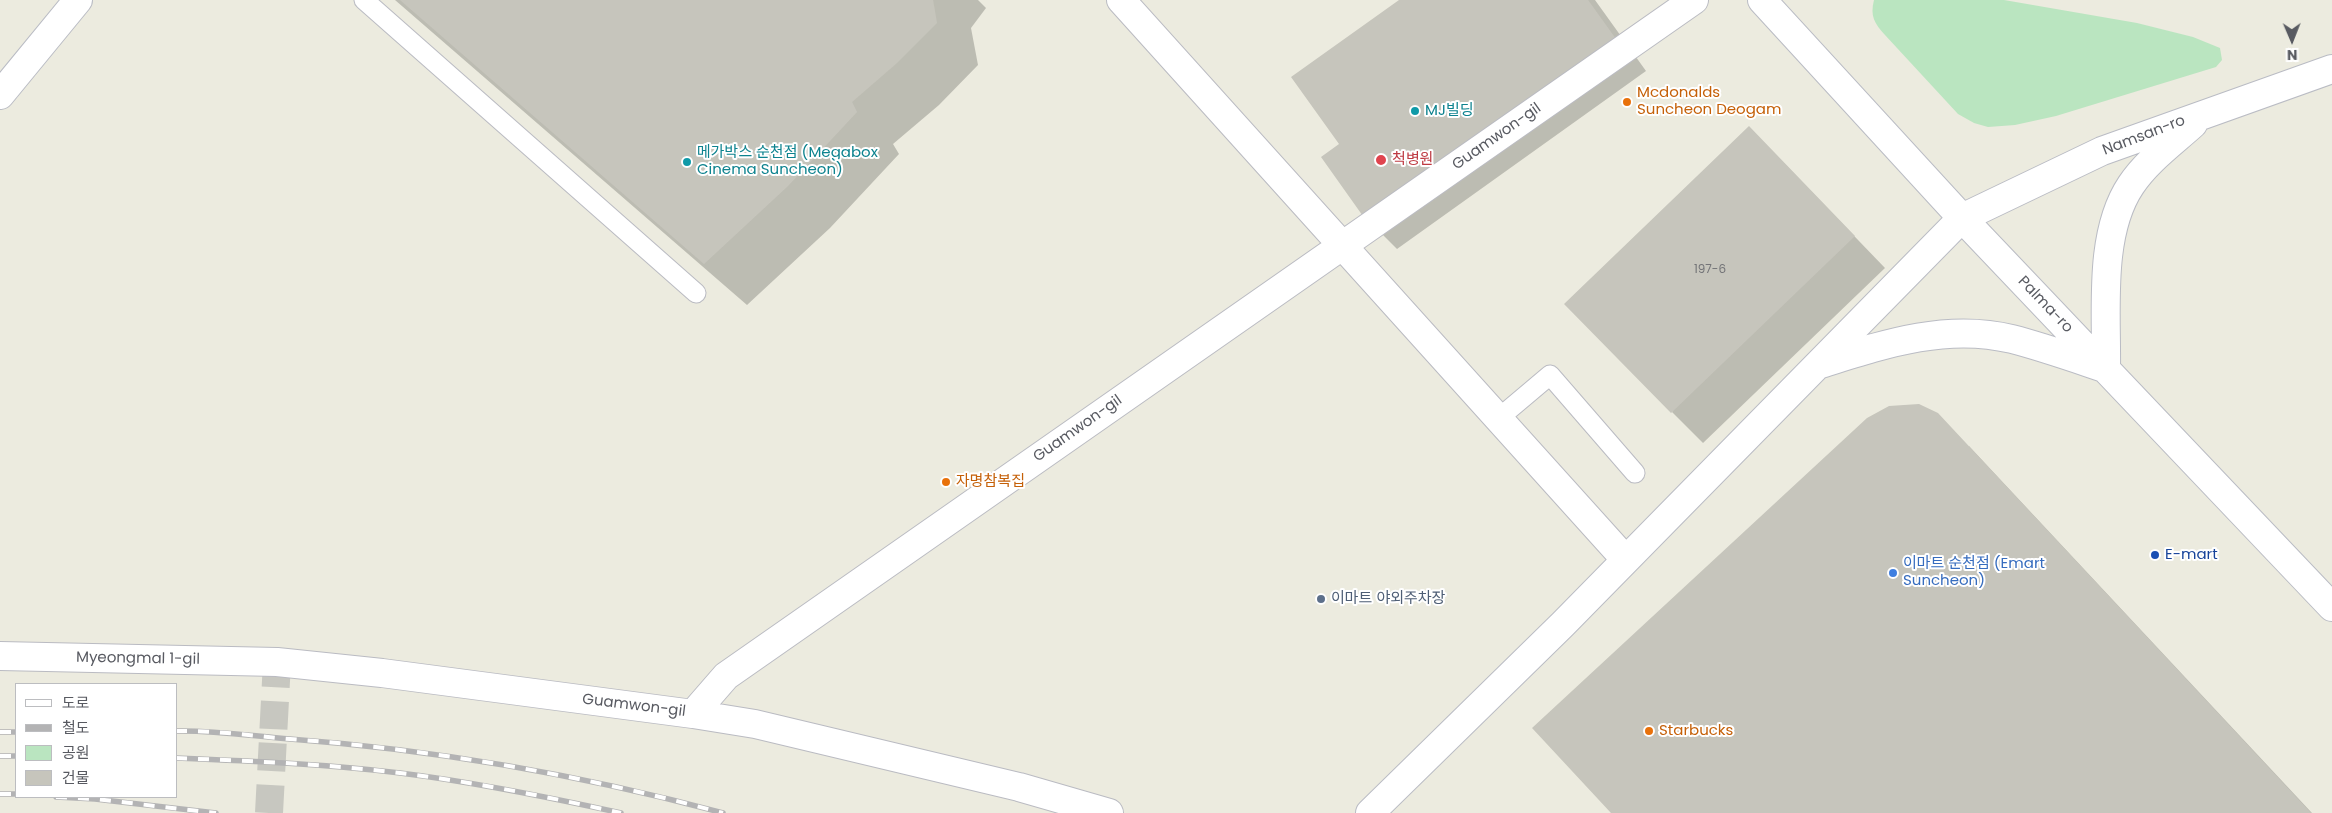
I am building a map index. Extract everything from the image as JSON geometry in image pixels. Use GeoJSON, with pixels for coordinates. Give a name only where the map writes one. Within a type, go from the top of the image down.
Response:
{"type":"FeatureCollection","features":[{"type":"Feature","properties":{"kind":"street"},"geometry":{"type":"LineString","coordinates":[[0,95],[78,0]]}},
{"type":"Feature","properties":{"kind":"street"},"geometry":{"type":"LineString","coordinates":[[1121,0],[1625,559]]}},
{"type":"Feature","properties":{"kind":"street","name":"Guamwon-gil"},"geometry":{"type":"LineString","coordinates":[[277,662],[382,673],[693,714],[726,676],[1694,0]]}},
{"type":"Feature","properties":{"kind":"street","name":"Palma-ro"},"geometry":{"type":"LineString","coordinates":[[1762,0],[1962,218],[2332,606]]}},
{"type":"Feature","properties":{"kind":"street","name":"Namsan-ro"},"geometry":{"type":"LineString","coordinates":[[1962,218],[2102,151],[2332,69]]}},
{"type":"Feature","properties":{"kind":"street"},"geometry":{"type":"LineString","coordinates":[[1818,365],[1892,341],[1940,334],[1968,333],[2012,339],[2106,368],[2107,251],[2114,223],[2130,186],[2150,162],[2205,113]]}},
{"type":"Feature","properties":{"kind":"street"},"geometry":{"type":"LineString","coordinates":[[1370,813],[1563,624],[1962,218]]}},
{"type":"Feature","properties":{"kind":"street","name":"Myeongmal 1-gil"},"geometry":{"type":"LineString","coordinates":[[0,656],[277,662]]}},
{"type":"Feature","properties":{"kind":"street"},"geometry":{"type":"LineString","coordinates":[[693,714],[764,726],[1019,787],[1109,813]]}},
{"type":"Feature","properties":{"kind":"lane"},"geometry":{"type":"LineString","coordinates":[[364,0],[696,292]]}},
{"type":"Feature","properties":{"kind":"lane"},"geometry":{"type":"LineString","coordinates":[[1499,418],[1550,375],[1635,473]]}},
{"type":"Feature","properties":{"kind":"green space"},"geometry":{"type":"Polygon","coordinates":[[[1874,0],[2004,0],[2137,23],[2193,37],[2220,48],[2222,60],[2216,67],[2056,116],[2015,125],[1988,127],[1974,123],[1958,114],[1885,35],[1874,19],[1872,11],[1874,0]]]}},
{"type":"Feature","properties":{"kind":"building"},"geometry":{"type":"Polygon","coordinates":[[[400,0],[933,0],[937,23],[897,63],[852,102],[857,112],[788,186],[704,264],[400,0]]]}},
{"type":"Feature","properties":{"kind":"building","name":"MJ빌딩"},"geometry":{"type":"Polygon","coordinates":[[[1399,0],[1588,0],[1616,39],[1365,219],[1321,157],[1339,144],[1291,77],[1399,0]]]}},
{"type":"Feature","properties":{"kind":"building"},"geometry":{"type":"Polygon","coordinates":[[[1749,126],[1855,236],[1671,413],[1564,304],[1749,126]]]}},
{"type":"Feature","properties":{"kind":"building","name":"이마트 순천점 (Emart Suncheon)"},"geometry":{"type":"Polygon","coordinates":[[[1919,404],[1938,413],[2311,813],[1611,813],[1532,728],[1867,418],[1889,406],[1919,404]]]}},
{"type":"Feature","properties":{"kind":"tunnel"},"geometry":{"type":"LineString","coordinates":[[269,813],[277,662]]}},
{"type":"Feature","properties":{"kind":"railway"},"geometry":{"type":"LineString","coordinates":[[178,731],[219,732],[454,757],[616,787],[723,813]]}},
{"type":"Feature","properties":{"kind":"railway"},"geometry":{"type":"LineString","coordinates":[[0,732],[15,732]]}},
{"type":"Feature","properties":{"kind":"railway"},"geometry":{"type":"LineString","coordinates":[[0,756],[15,756]]}},
{"type":"Feature","properties":{"kind":"railway"},"geometry":{"type":"LineString","coordinates":[[178,758],[316,765],[400,773],[511,790],[621,813]]}},
{"type":"Feature","properties":{"kind":"railway"},"geometry":{"type":"LineString","coordinates":[[0,794],[15,794]]}},
{"type":"Feature","properties":{"kind":"railway"},"geometry":{"type":"LineString","coordinates":[[76,798],[216,813]]}},
{"type":"Feature","properties":{"kind":"place","name":"Mcdonalds Suncheon Deogam"},"geometry":{"type":"Point","coordinates":[1627,102]}},
{"type":"Feature","properties":{"kind":"place","name":"MJ빌딩"},"geometry":{"type":"Point","coordinates":[1415,111]}},
{"type":"Feature","properties":{"kind":"place","name":"척병원"},"geometry":{"type":"Point","coordinates":[1381,160]}},
{"type":"Feature","properties":{"kind":"place","name":"메가박스 순천점 (Megabox Cinema Suncheon)"},"geometry":{"type":"Point","coordinates":[687,162]}},
{"type":"Feature","properties":{"kind":"place","name":"자명참복집"},"geometry":{"type":"Point","coordinates":[946,482]}},
{"type":"Feature","properties":{"kind":"place","name":"E-mart"},"geometry":{"type":"Point","coordinates":[2155,555]}},
{"type":"Feature","properties":{"kind":"place","name":"이마트 순천점 (Emart Suncheon)"},"geometry":{"type":"Point","coordinates":[1893,573]}},
{"type":"Feature","properties":{"kind":"place","name":"이마트 야외주차장"},"geometry":{"type":"Point","coordinates":[1321,599]}},
{"type":"Feature","properties":{"kind":"place","name":"Starbucks"},"geometry":{"type":"Point","coordinates":[1649,731]}}]}
